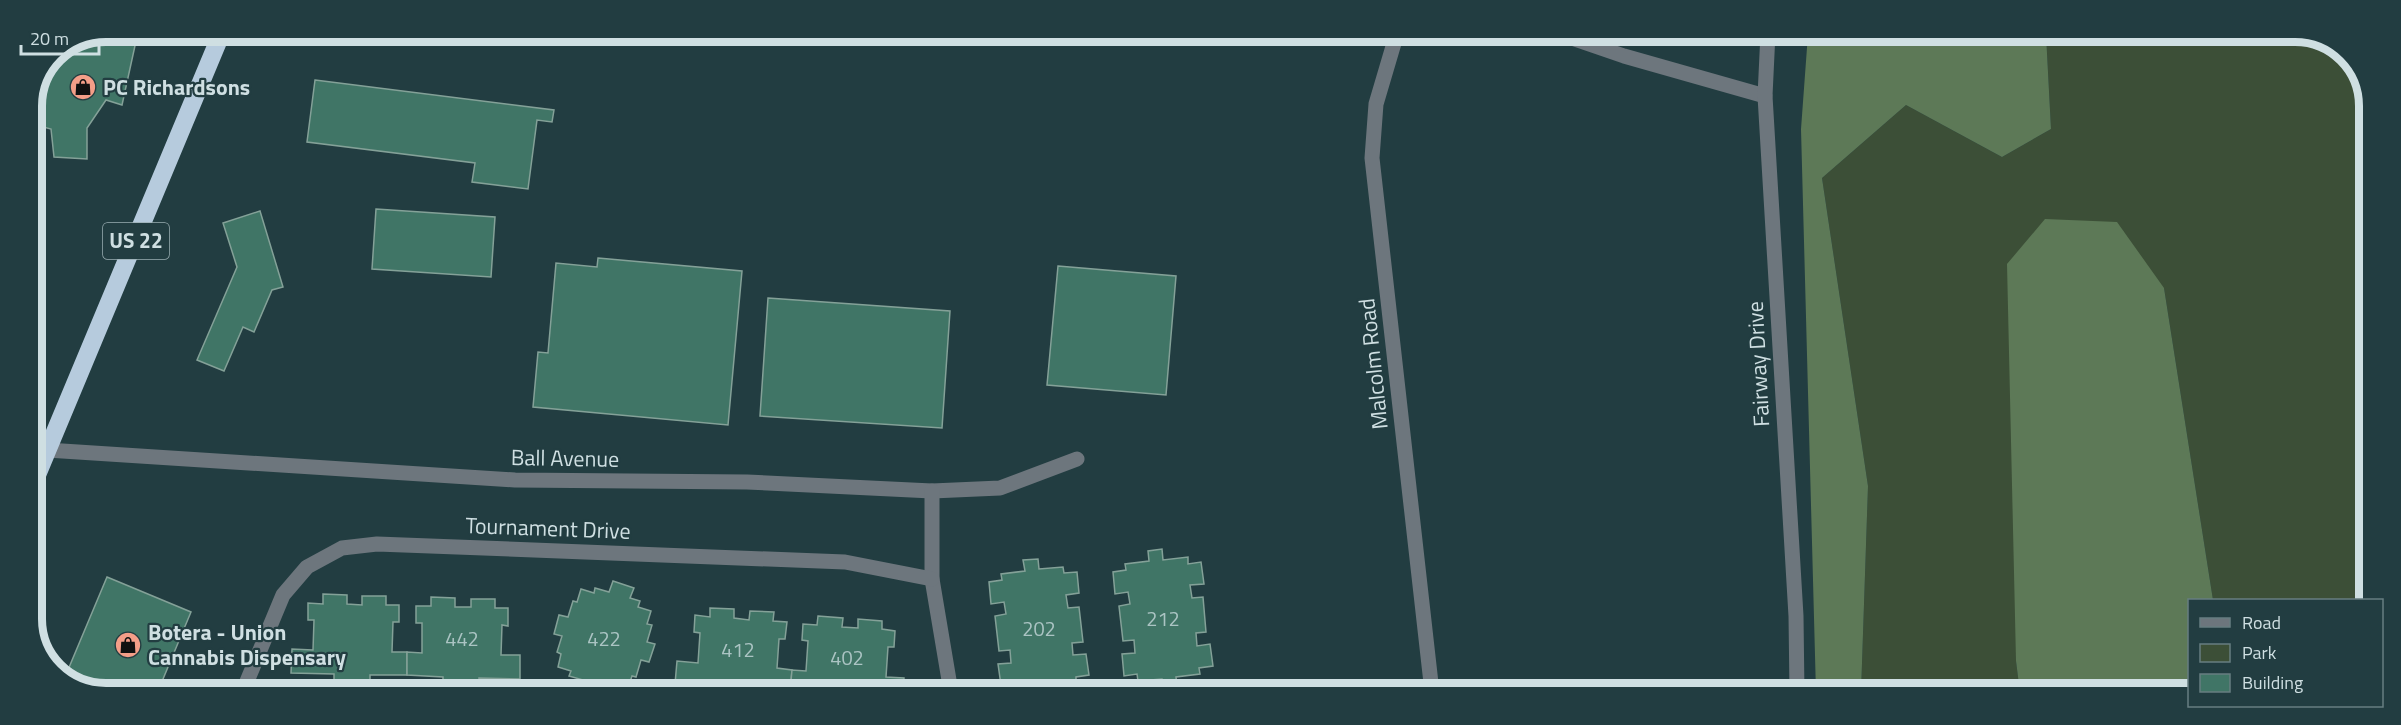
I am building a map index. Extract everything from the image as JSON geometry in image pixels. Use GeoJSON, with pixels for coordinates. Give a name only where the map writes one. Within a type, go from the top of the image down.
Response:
{"type":"FeatureCollection","features":[{"type":"Feature","properties":{"kind":"highway","name":"US 22"},"geometry":{"type":"LineString","coordinates":[[42,447],[83,368],[218,42]]}},
{"type":"Feature","properties":{"kind":"street","name":"Malcolm Road"},"geometry":{"type":"LineString","coordinates":[[1394,42],[1376,104],[1372,158],[1431,683]]}},
{"type":"Feature","properties":{"kind":"street"},"geometry":{"type":"LineString","coordinates":[[1583,42],[1624,56],[1765,96]]}},
{"type":"Feature","properties":{"kind":"street","name":"Fairway Drive"},"geometry":{"type":"LineString","coordinates":[[1768,42],[1765,96],[1795,604],[1797,683]]}},
{"type":"Feature","properties":{"kind":"street","name":"Ball Avenue"},"geometry":{"type":"LineString","coordinates":[[42,453],[515,480],[747,483],[932,491],[1000,488],[1077,459]]}},
{"type":"Feature","properties":{"kind":"street"},"geometry":{"type":"LineString","coordinates":[[932,491],[932,579],[949,683]]}},
{"type":"Feature","properties":{"kind":"street","name":"Tournament Drive"},"geometry":{"type":"LineString","coordinates":[[246,683],[283,595],[307,567],[342,548],[377,544],[845,562],[932,579]]}},
{"type":"Feature","properties":{"kind":"green space"},"geometry":{"type":"Polygon","coordinates":[[[1807,42],[2046,42],[2051,129],[2002,157],[1906,105],[1822,178],[1868,486],[1861,683],[1816,683],[1801,129],[1807,42]]]}},
{"type":"Feature","properties":{"kind":"green space"},"geometry":{"type":"Polygon","coordinates":[[[2046,42],[2295,42],[2311,44],[2331,53],[2348,70],[2359,102],[2359,599],[2213,599],[2164,288],[2016,661],[2019,683],[1861,683],[1868,486],[1822,178],[1906,105],[2002,157],[2051,129],[2046,42]]]}},
{"type":"Feature","properties":{"kind":"green space"},"geometry":{"type":"Polygon","coordinates":[[[2045,219],[2117,222],[2164,288],[2213,599],[2188,599],[2188,683],[2019,683],[2016,661],[2007,264],[2045,219]]]}},
{"type":"Feature","properties":{"kind":"building","name":"PC Richardsons"},"geometry":{"type":"Polygon","coordinates":[[[136,42],[122,105],[106,100],[87,128],[87,159],[54,157],[51,129],[42,127],[43,94],[53,70],[61,61],[70,53],[94,43],[136,42]]]}},
{"type":"Feature","properties":{"kind":"building"},"geometry":{"type":"Polygon","coordinates":[[[315,80],[554,110],[552,122],[537,120],[528,189],[472,182],[475,163],[307,142],[315,80]]]}},
{"type":"Feature","properties":{"kind":"building"},"geometry":{"type":"Polygon","coordinates":[[[376,209],[495,217],[491,277],[372,269],[376,209]]]}},
{"type":"Feature","properties":{"kind":"building"},"geometry":{"type":"Polygon","coordinates":[[[260,211],[283,287],[272,290],[254,332],[243,327],[224,371],[197,360],[237,267],[223,223],[260,211]]]}},
{"type":"Feature","properties":{"kind":"building"},"geometry":{"type":"Polygon","coordinates":[[[598,258],[742,271],[728,425],[533,407],[538,352],[548,353],[556,263],[597,267],[598,258]]]}},
{"type":"Feature","properties":{"kind":"building"},"geometry":{"type":"Polygon","coordinates":[[[1058,266],[1176,276],[1166,395],[1047,385],[1058,266]]]}},
{"type":"Feature","properties":{"kind":"building"},"geometry":{"type":"Polygon","coordinates":[[[768,298],[950,311],[942,428],[760,416],[768,298]]]}},
{"type":"Feature","properties":{"kind":"building"},"geometry":{"type":"Polygon","coordinates":[[[1162,549],[1163,560],[1188,557],[1188,564],[1201,562],[1204,584],[1190,585],[1192,598],[1203,597],[1206,632],[1196,633],[1197,646],[1210,644],[1213,666],[1199,668],[1200,674],[1176,677],[1177,683],[1162,683],[1162,679],[1138,681],[1137,674],[1124,676],[1122,654],[1135,653],[1134,640],[1123,641],[1119,606],[1130,604],[1128,592],[1115,594],[1113,572],[1126,570],[1125,564],[1149,561],[1148,551],[1162,549]]]}},
{"type":"Feature","properties":{"kind":"building"},"geometry":{"type":"Polygon","coordinates":[[[1038,559],[1039,569],[1063,567],[1064,573],[1077,572],[1079,593],[1066,595],[1068,608],[1079,607],[1083,642],[1072,643],[1073,655],[1086,654],[1089,675],[1076,677],[1076,683],[1001,683],[998,664],[1011,663],[1010,650],[999,651],[995,616],[1006,614],[1004,602],[991,604],[989,582],[1002,580],[1001,574],[1025,571],[1023,560],[1038,559]]]}},
{"type":"Feature","properties":{"kind":"building","name":"Botera - Union Cannabis Dispensary"},"geometry":{"type":"Polygon","coordinates":[[[107,577],[191,612],[161,683],[90,681],[68,670],[107,577]]]}},
{"type":"Feature","properties":{"kind":"building"},"geometry":{"type":"Polygon","coordinates":[[[613,581],[634,588],[630,598],[640,601],[638,607],[651,611],[647,624],[652,625],[647,642],[655,644],[649,662],[641,660],[636,677],[632,676],[630,683],[582,683],[583,680],[569,676],[571,671],[558,667],[561,654],[557,652],[562,636],[554,634],[559,615],[568,617],[573,601],[577,602],[581,589],[594,593],[595,588],[609,592],[613,581]]]}},
{"type":"Feature","properties":{"kind":"building"},"geometry":{"type":"Polygon","coordinates":[[[323,594],[347,595],[347,604],[362,605],[362,596],[386,596],[386,605],[399,605],[399,622],[393,622],[392,652],[407,652],[407,675],[370,675],[370,680],[347,683],[347,680],[334,680],[334,674],[291,673],[292,649],[313,650],[314,620],[308,620],[308,603],[323,604],[323,594]]]}},
{"type":"Feature","properties":{"kind":"building"},"geometry":{"type":"Polygon","coordinates":[[[431,597],[455,598],[455,607],[471,607],[471,599],[495,599],[495,608],[508,608],[508,626],[502,625],[501,655],[520,655],[520,679],[479,678],[479,683],[456,683],[443,682],[443,677],[407,675],[407,652],[422,653],[422,623],[416,623],[416,606],[431,606],[431,597]]]}},
{"type":"Feature","properties":{"kind":"building"},"geometry":{"type":"Polygon","coordinates":[[[710,608],[734,609],[734,618],[749,620],[750,611],[774,612],[773,621],[787,622],[785,639],[779,639],[777,668],[792,670],[791,683],[675,683],[677,661],[698,663],[700,633],[694,632],[695,615],[710,617],[710,608]]]}},
{"type":"Feature","properties":{"kind":"building"},"geometry":{"type":"Polygon","coordinates":[[[818,616],[843,618],[842,627],[858,628],[858,619],[882,621],[882,629],[895,631],[894,647],[888,647],[886,677],[904,678],[904,683],[791,683],[792,670],[806,671],[808,641],[802,640],[803,624],[817,625],[818,616]]]}},
{"type":"Feature","properties":{"kind":"place","name":"PC Richardsons"},"geometry":{"type":"Point","coordinates":[83,87]}},
{"type":"Feature","properties":{"kind":"place","name":"Botera - Union Cannabis Dispensary"},"geometry":{"type":"Point","coordinates":[128,645]}}]}
